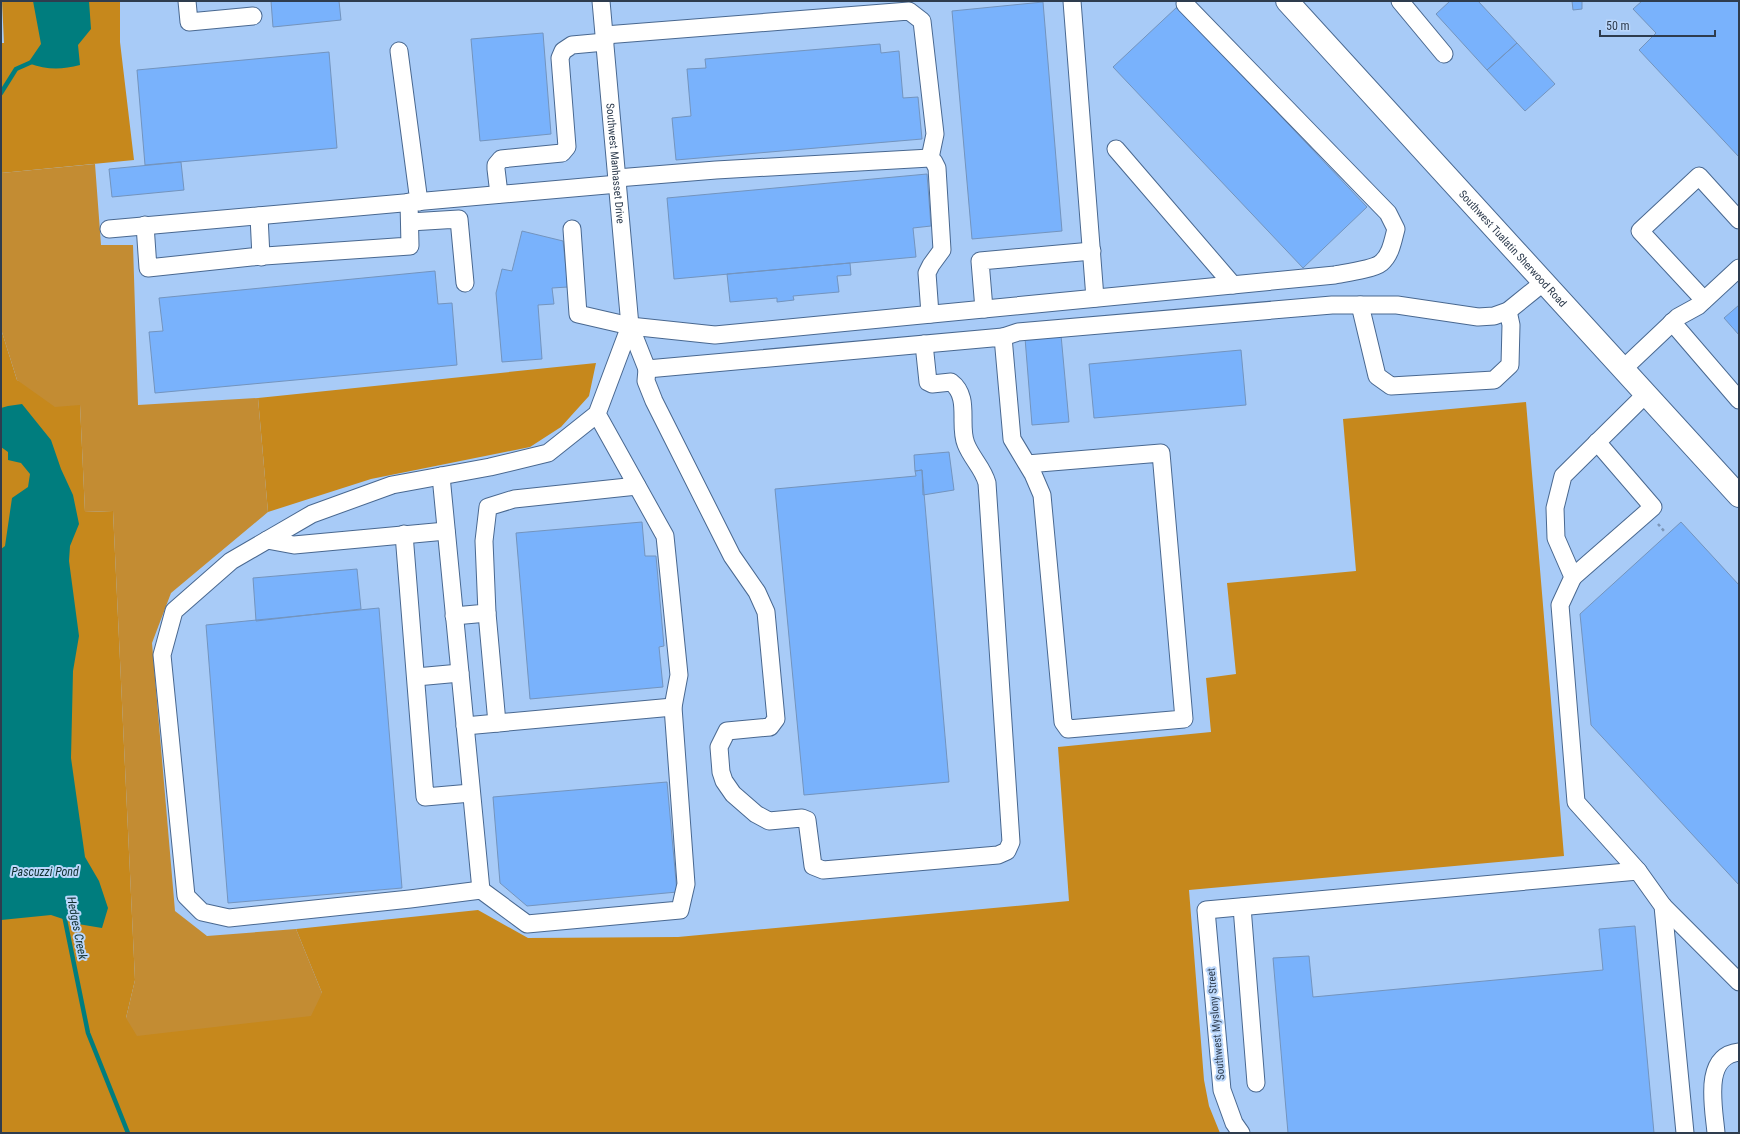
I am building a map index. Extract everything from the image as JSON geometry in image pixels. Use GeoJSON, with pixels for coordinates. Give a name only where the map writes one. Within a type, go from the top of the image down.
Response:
{"type":"FeatureCollection","features":[{"type":"Feature","properties":{"kind":"highway","name":"Southwest Tualatin Sherwood Road"},"geometry":{"type":"LineString","coordinates":[[1297,4],[1544,282],[1739,496]]}},
{"type":"Feature","properties":{"kind":"street"},"geometry":{"type":"LineString","coordinates":[[187,1],[189,22],[253,16]]}},
{"type":"Feature","properties":{"kind":"street","name":"Southwest Manhasset Drive"},"geometry":{"type":"LineString","coordinates":[[602,1],[630,326]]}},
{"type":"Feature","properties":{"kind":"street"},"geometry":{"type":"LineString","coordinates":[[1072,1],[1095,298]]}},
{"type":"Feature","properties":{"kind":"street"},"geometry":{"type":"LineString","coordinates":[[1400,1],[1444,54]]}},
{"type":"Feature","properties":{"kind":"street"},"geometry":{"type":"LineString","coordinates":[[572,229],[578,314],[630,326],[715,335],[1335,275],[1381,264],[1391,248],[1396,229],[1388,213],[1184,4]]}},
{"type":"Feature","properties":{"kind":"street"},"geometry":{"type":"LineString","coordinates":[[499,194],[496,165],[501,159],[562,153],[566,151],[567,147],[560,58],[563,51],[572,45],[605,39],[909,11],[922,21],[935,134],[930,158]]}},
{"type":"Feature","properties":{"kind":"street"},"geometry":{"type":"LineString","coordinates":[[145,226],[148,268],[261,257],[410,246],[410,222],[414,202],[399,51]]}},
{"type":"Feature","properties":{"kind":"street"},"geometry":{"type":"LineString","coordinates":[[1116,149],[1233,285]]}},
{"type":"Feature","properties":{"kind":"street"},"geometry":{"type":"LineString","coordinates":[[109,229],[499,194],[716,170],[930,158],[937,168],[942,250],[927,273],[930,314]]}},
{"type":"Feature","properties":{"kind":"street"},"geometry":{"type":"LineString","coordinates":[[1704,300],[1640,231],[1699,176],[1739,220]]}},
{"type":"Feature","properties":{"kind":"street"},"geometry":{"type":"LineString","coordinates":[[258,216],[261,257]]}},
{"type":"Feature","properties":{"kind":"street"},"geometry":{"type":"LineString","coordinates":[[410,222],[459,219],[465,282]]}},
{"type":"Feature","properties":{"kind":"street"},"geometry":{"type":"LineString","coordinates":[[984,309],[980,261],[1092,251]]}},
{"type":"Feature","properties":{"kind":"street"},"geometry":{"type":"LineString","coordinates":[[1623,369],[1672,322],[1698,306],[1739,268]]}},
{"type":"Feature","properties":{"kind":"street"},"geometry":{"type":"LineString","coordinates":[[647,369],[1003,337],[1018,332],[1332,305],[1397,305],[1478,317],[1494,316],[1508,311],[1544,282]]}},
{"type":"Feature","properties":{"kind":"street"},"geometry":{"type":"LineString","coordinates":[[1360,305],[1377,376],[1391,386],[1494,380],[1510,365],[1511,326],[1508,311]]}},
{"type":"Feature","properties":{"kind":"street"},"geometry":{"type":"LineString","coordinates":[[1672,322],[1739,400]]}},
{"type":"Feature","properties":{"kind":"street"},"geometry":{"type":"LineString","coordinates":[[630,326],[647,369],[646,381],[654,401],[732,556],[757,592],[766,612],[776,719],[770,727],[727,731],[719,747],[721,772],[729,789],[756,814],[769,821],[802,818],[807,820],[813,866],[823,870],[998,855],[1007,852],[1011,842],[986,483],[980,466],[966,444],[961,394],[951,382],[932,384],[928,382],[924,344]]}},
{"type":"Feature","properties":{"kind":"street"},"geometry":{"type":"LineString","coordinates":[[597,414],[665,536],[679,675],[672,707],[686,884],[680,910],[527,924],[481,890],[229,918],[202,912],[186,896],[162,655],[174,611],[231,561],[312,514],[392,485],[490,467],[548,453],[597,414],[630,326]]}},
{"type":"Feature","properties":{"kind":"street"},"geometry":{"type":"LineString","coordinates":[[1003,337],[1012,439],[1027,464],[1033,474],[1042,495],[1063,722],[1068,729],[1184,720],[1161,453],[1027,464]]}},
{"type":"Feature","properties":{"kind":"street"},"geometry":{"type":"LineString","coordinates":[[1573,577],[1556,538],[1555,508],[1562,476],[1646,394]]}},
{"type":"Feature","properties":{"kind":"street"},"geometry":{"type":"LineString","coordinates":[[1597,442],[1653,507],[1573,577],[1560,605],[1576,802],[1638,871],[1663,906],[1739,982]]}},
{"type":"Feature","properties":{"kind":"street"},"geometry":{"type":"LineString","coordinates":[[441,476],[481,890]]}},
{"type":"Feature","properties":{"kind":"street"},"geometry":{"type":"LineString","coordinates":[[497,723],[487,613],[484,541],[488,508],[514,499],[637,486]]}},
{"type":"Feature","properties":{"kind":"street"},"geometry":{"type":"LineString","coordinates":[[267,540],[294,545],[446,531]]}},
{"type":"Feature","properties":{"kind":"street"},"geometry":{"type":"LineString","coordinates":[[404,534],[425,797],[471,793]]}},
{"type":"Feature","properties":{"kind":"street"},"geometry":{"type":"LineString","coordinates":[[454,616],[487,613]]}},
{"type":"Feature","properties":{"kind":"street"},"geometry":{"type":"LineString","coordinates":[[416,677],[460,673]]}},
{"type":"Feature","properties":{"kind":"street"},"geometry":{"type":"LineString","coordinates":[[465,726],[672,707]]}},
{"type":"Feature","properties":{"kind":"street"},"geometry":{"type":"LineString","coordinates":[[1256,1083],[1242,907],[1638,871]]}},
{"type":"Feature","properties":{"kind":"street"},"geometry":{"type":"LineString","coordinates":[[1663,906],[1685,1133]]}},
{"type":"Feature","properties":{"kind":"street","name":"Southwest Myslony Street"},"geometry":{"type":"LineString","coordinates":[[1242,907],[1206,910],[1222,1090],[1234,1123],[1242,1133]]}},
{"type":"Feature","properties":{"kind":"street"},"geometry":{"type":"LineString","coordinates":[[1716,1133],[1712,1081],[1716,1069],[1725,1057],[1732,1053],[1739,1052]]}},
{"type":"Feature","properties":{"kind":"shaded area"},"geometry":{"type":"Polygon","coordinates":[[[2,1],[120,1],[120,42],[134,160],[1,173],[1,43],[4,43],[2,1]]]}},
{"type":"Feature","properties":{"kind":"shaded area"},"geometry":{"type":"Polygon","coordinates":[[[95,164],[101,245],[133,245],[138,405],[258,398],[268,512],[171,593],[152,643],[175,911],[207,936],[296,929],[322,993],[311,1016],[137,1036],[126,1018],[135,980],[113,511],[85,512],[80,405],[55,407],[17,380],[1,329],[1,173],[95,164]]]}},
{"type":"Feature","properties":{"kind":"shaded area"},"geometry":{"type":"Polygon","coordinates":[[[1,329],[17,380],[80,405],[85,512],[113,511],[135,980],[126,1018],[322,993],[296,929],[478,910],[528,938],[678,937],[1069,901],[1058,747],[1211,732],[1206,678],[1236,674],[1227,583],[1356,571],[1343,419],[1526,402],[1564,856],[1189,890],[1204,1080],[1209,1106],[1220,1133],[1,1133],[1,329]]]}},
{"type":"Feature","properties":{"kind":"shaded area"},"geometry":{"type":"Polygon","coordinates":[[[596,363],[589,396],[561,427],[530,447],[371,479],[268,512],[258,398],[596,363]]]}},
{"type":"Feature","properties":{"kind":"water"},"geometry":{"type":"Polygon","coordinates":[[[33,1],[89,1],[91,29],[78,45],[80,65],[67,68],[54,68],[41,67],[28,63],[41,44],[33,1]]]}},
{"type":"Feature","properties":{"kind":"water","name":"Pascuzzi Pond"},"geometry":{"type":"Polygon","coordinates":[[[22,404],[51,440],[61,469],[73,495],[79,524],[70,546],[69,561],[79,636],[73,671],[71,758],[85,857],[99,881],[108,908],[102,928],[78,924],[51,915],[1,920],[1,549],[5,546],[12,498],[28,487],[30,474],[21,463],[8,460],[8,452],[1,447],[1,408],[22,404]]]}},
{"type":"Feature","properties":{"kind":"building"},"geometry":{"type":"Polygon","coordinates":[[[271,1],[339,1],[341,20],[273,27],[271,1]]]}},
{"type":"Feature","properties":{"kind":"building"},"geometry":{"type":"Polygon","coordinates":[[[1450,1],[1478,1],[1517,43],[1487,70],[1436,14],[1450,1]]]}},
{"type":"Feature","properties":{"kind":"building"},"geometry":{"type":"Polygon","coordinates":[[[1572,1],[1582,1],[1582,9],[1573,10],[1572,1]]]}},
{"type":"Feature","properties":{"kind":"building"},"geometry":{"type":"Polygon","coordinates":[[[1642,1],[1739,1],[1739,157],[1639,50],[1656,33],[1633,9],[1642,1]]]}},
{"type":"Feature","properties":{"kind":"building"},"geometry":{"type":"Polygon","coordinates":[[[1043,2],[1062,231],[972,239],[952,11],[1043,2]]]}},
{"type":"Feature","properties":{"kind":"building"},"geometry":{"type":"Polygon","coordinates":[[[1177,7],[1367,207],[1303,268],[1113,67],[1177,7]]]}},
{"type":"Feature","properties":{"kind":"building"},"geometry":{"type":"Polygon","coordinates":[[[543,33],[551,134],[480,141],[471,39],[543,33]]]}},
{"type":"Feature","properties":{"kind":"building"},"geometry":{"type":"Polygon","coordinates":[[[1517,43],[1555,84],[1525,111],[1487,70],[1517,43]]]}},
{"type":"Feature","properties":{"kind":"building"},"geometry":{"type":"Polygon","coordinates":[[[880,44],[881,53],[899,51],[903,98],[918,97],[922,139],[676,160],[672,118],[691,116],[687,69],[706,68],[705,59],[880,44]]]}},
{"type":"Feature","properties":{"kind":"building"},"geometry":{"type":"Polygon","coordinates":[[[329,52],[337,148],[145,165],[137,70],[329,52]]]}},
{"type":"Feature","properties":{"kind":"building"},"geometry":{"type":"Polygon","coordinates":[[[181,162],[184,190],[112,197],[109,169],[181,162]]]}},
{"type":"Feature","properties":{"kind":"building"},"geometry":{"type":"Polygon","coordinates":[[[927,174],[931,226],[913,228],[916,257],[674,279],[667,198],[927,174]]]}},
{"type":"Feature","properties":{"kind":"building"},"geometry":{"type":"Polygon","coordinates":[[[522,231],[563,241],[568,287],[552,288],[554,304],[538,305],[542,359],[502,362],[496,293],[502,269],[512,271],[522,231]]]}},
{"type":"Feature","properties":{"kind":"building"},"geometry":{"type":"Polygon","coordinates":[[[850,263],[851,275],[837,276],[839,292],[793,296],[794,300],[777,302],[777,298],[730,302],[727,274],[850,263]]]}},
{"type":"Feature","properties":{"kind":"building"},"geometry":{"type":"Polygon","coordinates":[[[435,271],[438,304],[452,303],[457,365],[155,393],[149,332],[163,331],[159,298],[435,271]]]}},
{"type":"Feature","properties":{"kind":"building"},"geometry":{"type":"Polygon","coordinates":[[[1739,305],[1739,335],[1724,318],[1739,305]]]}},
{"type":"Feature","properties":{"kind":"building"},"geometry":{"type":"Polygon","coordinates":[[[1061,335],[1069,422],[1032,425],[1025,338],[1061,335]]]}},
{"type":"Feature","properties":{"kind":"building"},"geometry":{"type":"Polygon","coordinates":[[[1241,350],[1246,405],[1094,418],[1089,364],[1241,350]]]}},
{"type":"Feature","properties":{"kind":"building"},"geometry":{"type":"Polygon","coordinates":[[[949,452],[954,490],[923,495],[922,470],[915,471],[914,455],[949,452]]]}},
{"type":"Feature","properties":{"kind":"building"},"geometry":{"type":"Polygon","coordinates":[[[922,470],[949,782],[804,795],[775,489],[916,476],[915,471],[922,470]]]}},
{"type":"Feature","properties":{"kind":"building"},"geometry":{"type":"Polygon","coordinates":[[[642,522],[645,556],[656,556],[664,646],[659,647],[663,687],[530,699],[516,533],[642,522]]]}},
{"type":"Feature","properties":{"kind":"building"},"geometry":{"type":"Polygon","coordinates":[[[1681,522],[1739,585],[1739,885],[1591,725],[1580,614],[1681,522]]]}},
{"type":"Feature","properties":{"kind":"building"},"geometry":{"type":"Polygon","coordinates":[[[357,569],[361,609],[256,621],[253,578],[357,569]]]}},
{"type":"Feature","properties":{"kind":"building"},"geometry":{"type":"Polygon","coordinates":[[[379,608],[402,888],[228,903],[206,625],[379,608]]]}},
{"type":"Feature","properties":{"kind":"building"},"geometry":{"type":"Polygon","coordinates":[[[667,782],[677,892],[527,906],[500,883],[493,797],[667,782]]]}},
{"type":"Feature","properties":{"kind":"building"},"geometry":{"type":"Polygon","coordinates":[[[1635,926],[1654,1133],[1288,1133],[1273,958],[1309,956],[1313,997],[1603,970],[1599,929],[1635,926]]]}},
{"type":"Feature","properties":{"kind":"waterway","name":"Hedges Creek"},"geometry":{"type":"LineString","coordinates":[[1,93],[16,69],[34,61]]}},
{"type":"Feature","properties":{"kind":"waterway","name":"Hedges Creek"},"geometry":{"type":"LineString","coordinates":[[64,915],[88,1033],[128,1133]]}}]}
